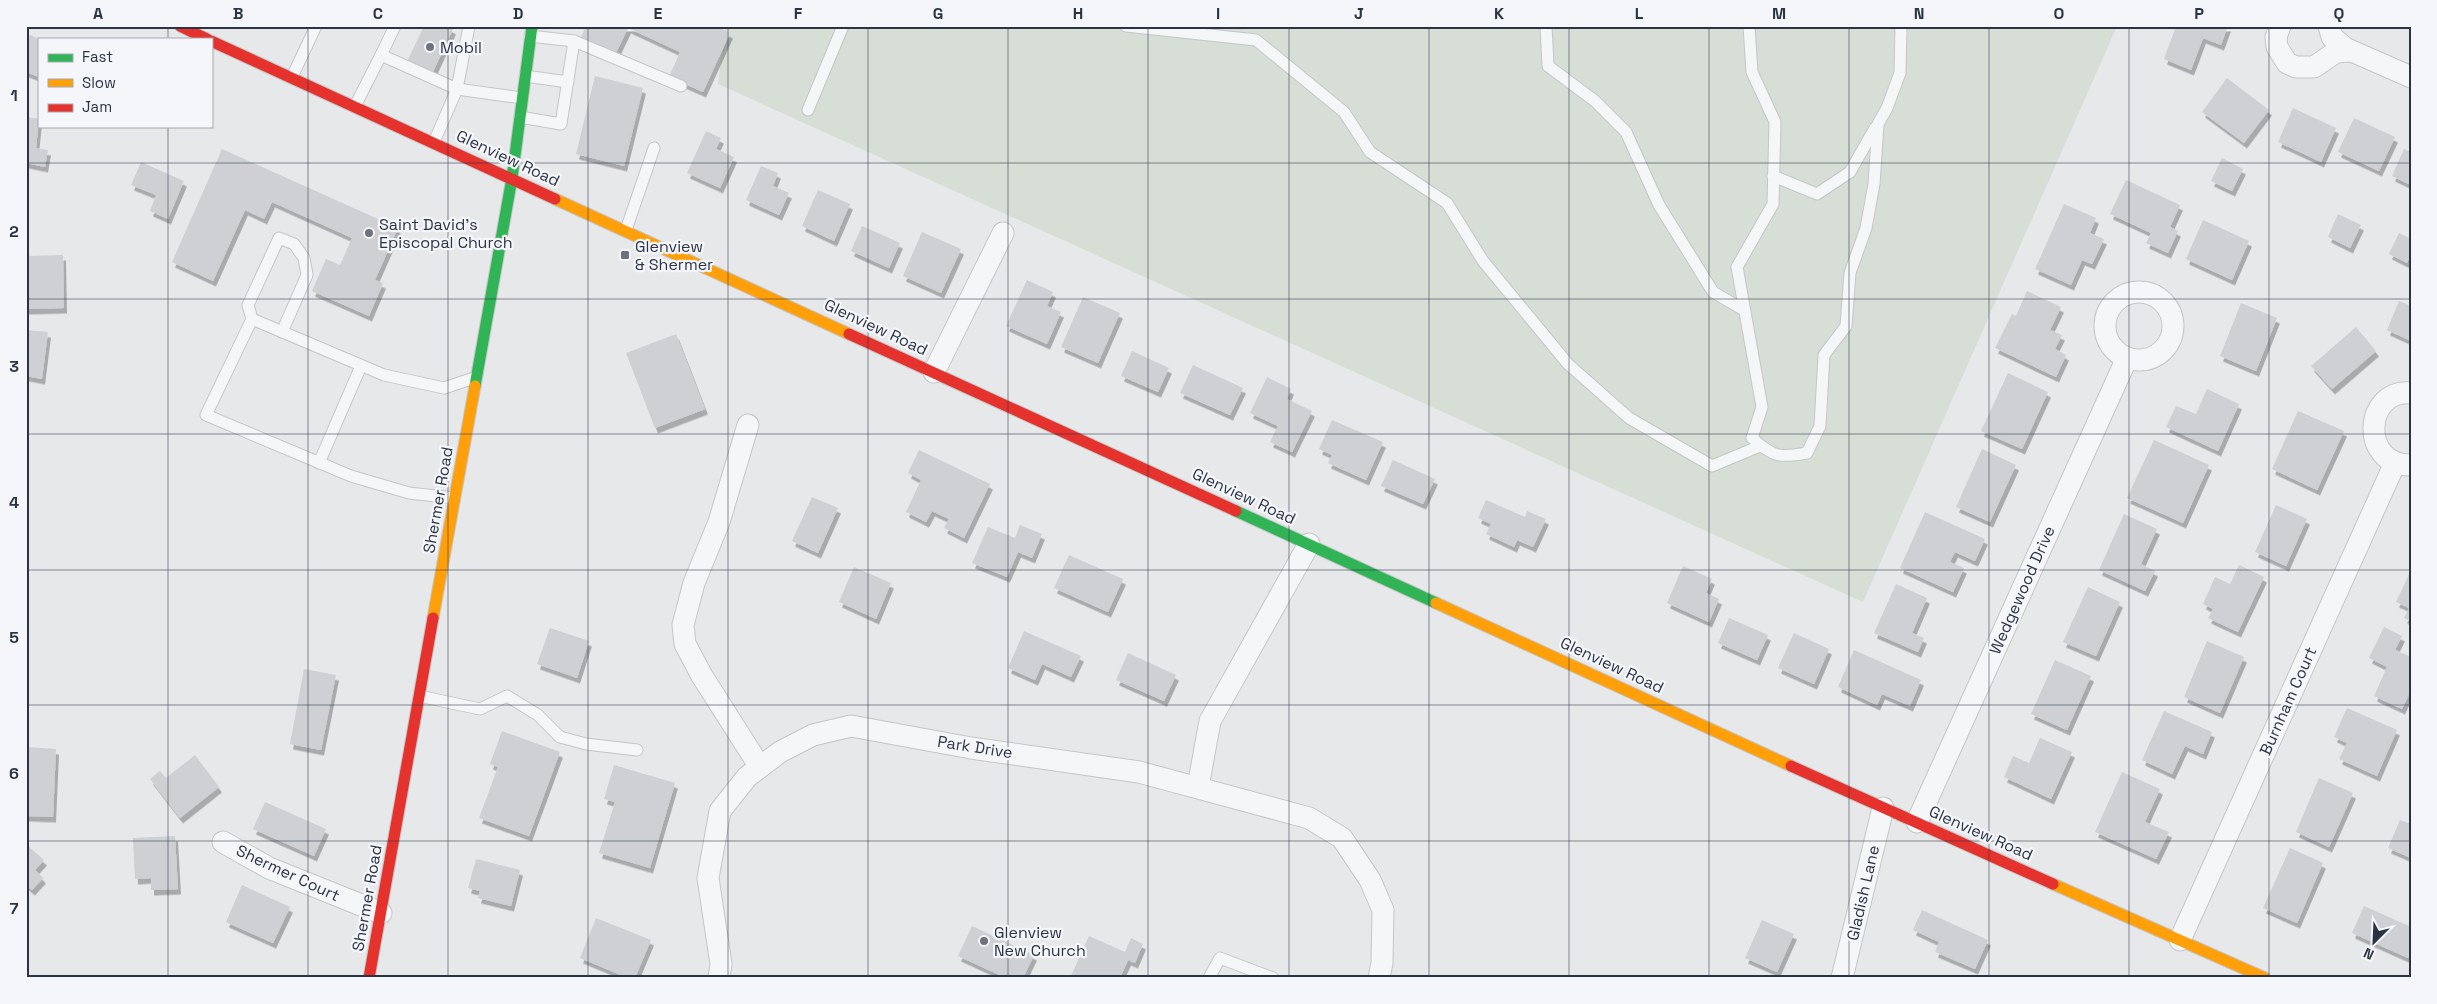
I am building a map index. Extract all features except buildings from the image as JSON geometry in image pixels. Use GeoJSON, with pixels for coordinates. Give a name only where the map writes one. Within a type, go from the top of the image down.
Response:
{"type":"FeatureCollection","features":[{"type":"Feature","properties":{"kind":"main road"},"geometry":{"type":"LineString","coordinates":[[180,26],[205,38]]}},
{"type":"Feature","properties":{"kind":"main road","name":"Shermer Road"},"geometry":{"type":"LineString","coordinates":[[370,978],[512,178],[531,31]]}},
{"type":"Feature","properties":{"kind":"main road","name":"Glenview Road"},"geometry":{"type":"LineString","coordinates":[[212,41],[1883,808],[2265,978]]}},
{"type":"Feature","properties":{"kind":"street"},"geometry":{"type":"LineString","coordinates":[[2280,26],[2276,38],[2277,47],[2287,63],[2296,67],[2314,67],[2336,52],[2351,51]]}},
{"type":"Feature","properties":{"kind":"street"},"geometry":{"type":"LineString","coordinates":[[2329,26],[2332,37],[2351,51],[2411,77]]}},
{"type":"Feature","properties":{"kind":"street"},"geometry":{"type":"LineString","coordinates":[[934,372],[1003,233]]}},
{"type":"Feature","properties":{"kind":"street","name":"Wedgewood Drive"},"geometry":{"type":"LineString","coordinates":[[1917,822],[2127,358]]}},
{"type":"Feature","properties":{"kind":"street","name":"Burnham Court"},"geometry":{"type":"LineString","coordinates":[[2180,940],[2403,464],[2382,454],[2373,435],[2373,422],[2379,408],[2388,399],[2411,393]]}},
{"type":"Feature","properties":{"kind":"street"},"geometry":{"type":"LineString","coordinates":[[748,425],[719,522],[694,583],[683,625],[685,644],[702,676],[760,767]]}},
{"type":"Feature","properties":{"kind":"street"},"geometry":{"type":"LineString","coordinates":[[1198,787],[1210,722],[1309,544]]}},
{"type":"Feature","properties":{"kind":"street","name":"Park Drive"},"geometry":{"type":"LineString","coordinates":[[718,978],[721,964],[708,878],[720,811],[747,777],[780,752],[813,735],[851,726],[971,748],[1130,771],[1198,787],[1309,818],[1342,838],[1370,880],[1383,910],[1379,978]]}},
{"type":"Feature","properties":{"kind":"street","name":"Gladish Lane"},"geometry":{"type":"LineString","coordinates":[[1842,978],[1883,808]]}},
{"type":"Feature","properties":{"kind":"street","name":"Shermer Court"},"geometry":{"type":"LineString","coordinates":[[223,842],[269,868],[381,913]]}},
{"type":"Feature","properties":{"kind":"lane"},"geometry":{"type":"LineString","coordinates":[[292,77],[316,26]]}},
{"type":"Feature","properties":{"kind":"lane"},"geometry":{"type":"LineString","coordinates":[[355,106],[395,26]]}},
{"type":"Feature","properties":{"kind":"lane"},"geometry":{"type":"LineString","coordinates":[[434,142],[457,89],[469,26]]}},
{"type":"Feature","properties":{"kind":"lane"},"geometry":{"type":"LineString","coordinates":[[808,110],[842,26]]}},
{"type":"Feature","properties":{"kind":"lane"},"geometry":{"type":"LineString","coordinates":[[1126,26],[1256,40],[1344,112],[1370,152],[1447,203],[1482,261],[1568,364],[1628,418],[1712,466],[1760,446]]}},
{"type":"Feature","properties":{"kind":"lane"},"geometry":{"type":"LineString","coordinates":[[1546,26],[1548,66],[1595,101],[1626,132],[1659,205],[1713,292],[1744,310]]}},
{"type":"Feature","properties":{"kind":"lane"},"geometry":{"type":"LineString","coordinates":[[1749,26],[1752,72],[1775,122],[1773,204],[1737,267],[1762,407],[1752,438],[1769,454],[1786,457],[1807,453],[1820,426],[1824,355],[1846,326],[1850,273],[1866,228],[1874,184],[1878,124]]}},
{"type":"Feature","properties":{"kind":"lane"},"geometry":{"type":"LineString","coordinates":[[1773,176],[1817,194],[1850,172],[1887,108],[1900,73],[1901,26]]}},
{"type":"Feature","properties":{"kind":"lane"},"geometry":{"type":"LineString","coordinates":[[531,31],[574,41],[681,86]]}},
{"type":"Feature","properties":{"kind":"lane"},"geometry":{"type":"LineString","coordinates":[[520,117],[561,124],[574,41]]}},
{"type":"Feature","properties":{"kind":"lane"},"geometry":{"type":"LineString","coordinates":[[381,55],[457,89],[522,98]]}},
{"type":"Feature","properties":{"kind":"lane"},"geometry":{"type":"LineString","coordinates":[[525,76],[568,82]]}},
{"type":"Feature","properties":{"kind":"lane"},"geometry":{"type":"LineString","coordinates":[[626,230],[654,148]]}},
{"type":"Feature","properties":{"kind":"lane"},"geometry":{"type":"LineString","coordinates":[[282,332],[307,275],[304,258],[294,244],[278,238],[248,305],[252,319],[206,415],[351,476],[409,493],[455,498]]}},
{"type":"Feature","properties":{"kind":"lane"},"geometry":{"type":"LineString","coordinates":[[252,319],[384,376],[444,388],[476,378]]}},
{"type":"Feature","properties":{"kind":"lane"},"geometry":{"type":"LineString","coordinates":[[319,463],[361,366]]}},
{"type":"Feature","properties":{"kind":"lane"},"geometry":{"type":"LineString","coordinates":[[420,696],[480,709],[507,696],[538,715],[560,737],[586,744],[637,750]]}},
{"type":"Feature","properties":{"kind":"lane"},"geometry":{"type":"LineString","coordinates":[[1209,978],[1220,958],[1273,978]]}},
{"type":"Feature","properties":{"kind":"shaded area"},"geometry":{"type":"Polygon","coordinates":[[[725,26],[2117,26],[1863,602],[718,84],[725,26]]]}},
{"type":"Feature","properties":{"kind":"traffic: fast"},"geometry":{"type":"LineString","coordinates":[[475,386],[512,178],[532,26]]}},
{"type":"Feature","properties":{"kind":"traffic: fast"},"geometry":{"type":"LineString","coordinates":[[1236,511],[1436,603]]}},
{"type":"Feature","properties":{"kind":"traffic: slow"},"geometry":{"type":"LineString","coordinates":[[555,199],[849,334]]}},
{"type":"Feature","properties":{"kind":"traffic: slow"},"geometry":{"type":"LineString","coordinates":[[433,618],[475,386]]}},
{"type":"Feature","properties":{"kind":"traffic: slow"},"geometry":{"type":"LineString","coordinates":[[1436,603],[1791,766]]}},
{"type":"Feature","properties":{"kind":"traffic: slow"},"geometry":{"type":"LineString","coordinates":[[2053,884],[2265,978]]}},
{"type":"Feature","properties":{"kind":"traffic: jam"},"geometry":{"type":"LineString","coordinates":[[180,26],[205,38]]}},
{"type":"Feature","properties":{"kind":"traffic: jam"},"geometry":{"type":"LineString","coordinates":[[212,41],[555,199]]}},
{"type":"Feature","properties":{"kind":"traffic: jam"},"geometry":{"type":"LineString","coordinates":[[849,334],[1236,511]]}},
{"type":"Feature","properties":{"kind":"traffic: jam"},"geometry":{"type":"LineString","coordinates":[[369,978],[433,618]]}},
{"type":"Feature","properties":{"kind":"traffic: jam"},"geometry":{"type":"LineString","coordinates":[[1791,766],[2053,884]]}},
{"type":"Feature","properties":{"kind":"place","name":"Mobil"},"geometry":{"type":"Point","coordinates":[430,47]}},
{"type":"Feature","properties":{"kind":"place","name":"Saint David's Episcopal Church"},"geometry":{"type":"Point","coordinates":[369,233]}},
{"type":"Feature","properties":{"kind":"place","name":"Glenview & Shermer"},"geometry":{"type":"Point","coordinates":[625,255]}},
{"type":"Feature","properties":{"kind":"place","name":"Glenview New Church"},"geometry":{"type":"Point","coordinates":[984,941]}}]}
